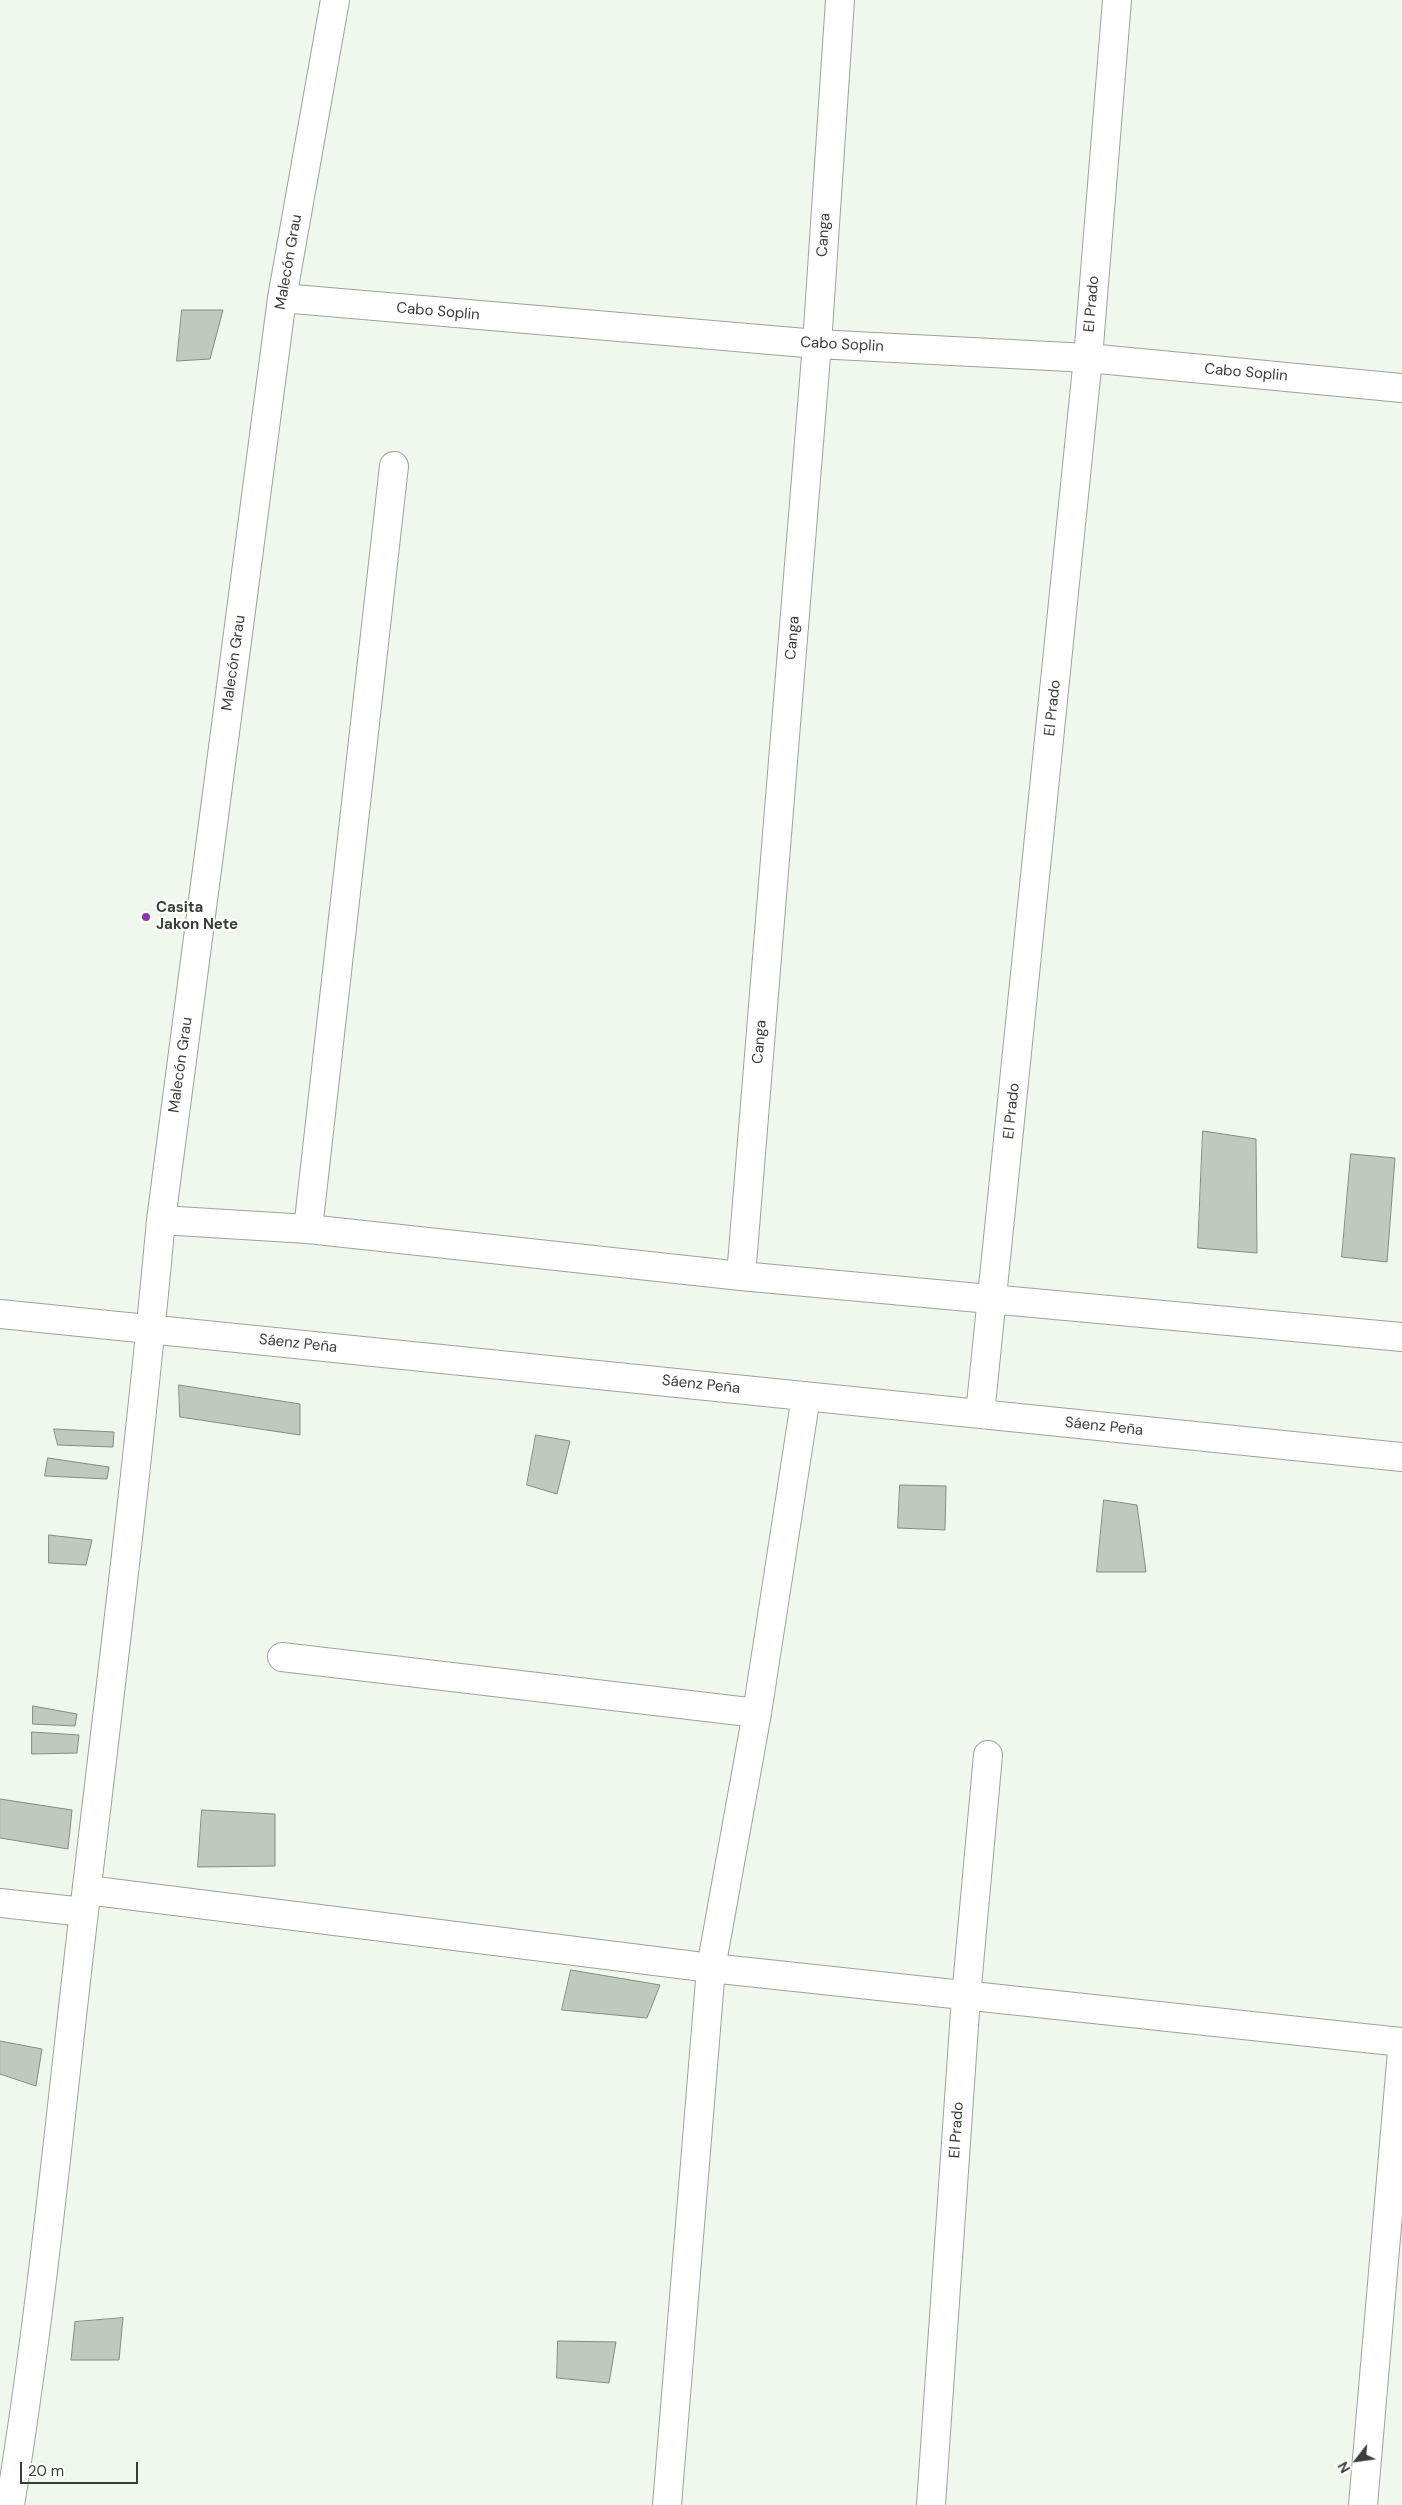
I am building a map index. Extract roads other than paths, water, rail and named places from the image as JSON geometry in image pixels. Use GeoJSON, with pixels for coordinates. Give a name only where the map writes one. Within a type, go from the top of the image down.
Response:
{"type":"FeatureCollection","features":[{"type":"Feature","properties":{"kind":"street","name":"Malecón Grau"},"geometry":{"type":"LineString","coordinates":[[10,2505],[28,2392],[86,1901],[151,1329],[160,1220],[282,298],[335,0]]}},
{"type":"Feature","properties":{"kind":"street","name":"Canga"},"geometry":{"type":"LineString","coordinates":[[741,1276],[817,344],[840,0]]}},
{"type":"Feature","properties":{"kind":"street","name":"El Prado"},"geometry":{"type":"LineString","coordinates":[[980,1414],[1088,358],[1117,0]]}},
{"type":"Feature","properties":{"kind":"street","name":"Cabo Soplin"},"geometry":{"type":"LineString","coordinates":[[282,298],[817,344],[1088,358],[1402,388]]}},
{"type":"Feature","properties":{"kind":"street"},"geometry":{"type":"LineString","coordinates":[[308,1230],[394,466]]}},
{"type":"Feature","properties":{"kind":"street"},"geometry":{"type":"LineString","coordinates":[[160,1220],[308,1230],[741,1276],[1402,1337]]}},
{"type":"Feature","properties":{"kind":"street","name":"Sáenz Peña"},"geometry":{"type":"LineString","coordinates":[[0,1314],[1402,1457]]}},
{"type":"Feature","properties":{"kind":"street"},"geometry":{"type":"LineString","coordinates":[[667,2505],[711,1968],[757,1713],[806,1396]]}},
{"type":"Feature","properties":{"kind":"street"},"geometry":{"type":"LineString","coordinates":[[282,1657],[757,1713]]}},
{"type":"Feature","properties":{"kind":"street","name":"El Prado"},"geometry":{"type":"LineString","coordinates":[[931,2505],[966,1996],[988,1755]]}},
{"type":"Feature","properties":{"kind":"street"},"geometry":{"type":"LineString","coordinates":[[0,1903],[86,1901],[1402,2042]]}},
{"type":"Feature","properties":{"kind":"street"},"geometry":{"type":"LineString","coordinates":[[1363,2505],[1402,2051]]}},
{"type":"Feature","properties":{"kind":"place","name":"Casita Jakon Nete"},"geometry":{"type":"Point","coordinates":[146,917]}}]}
